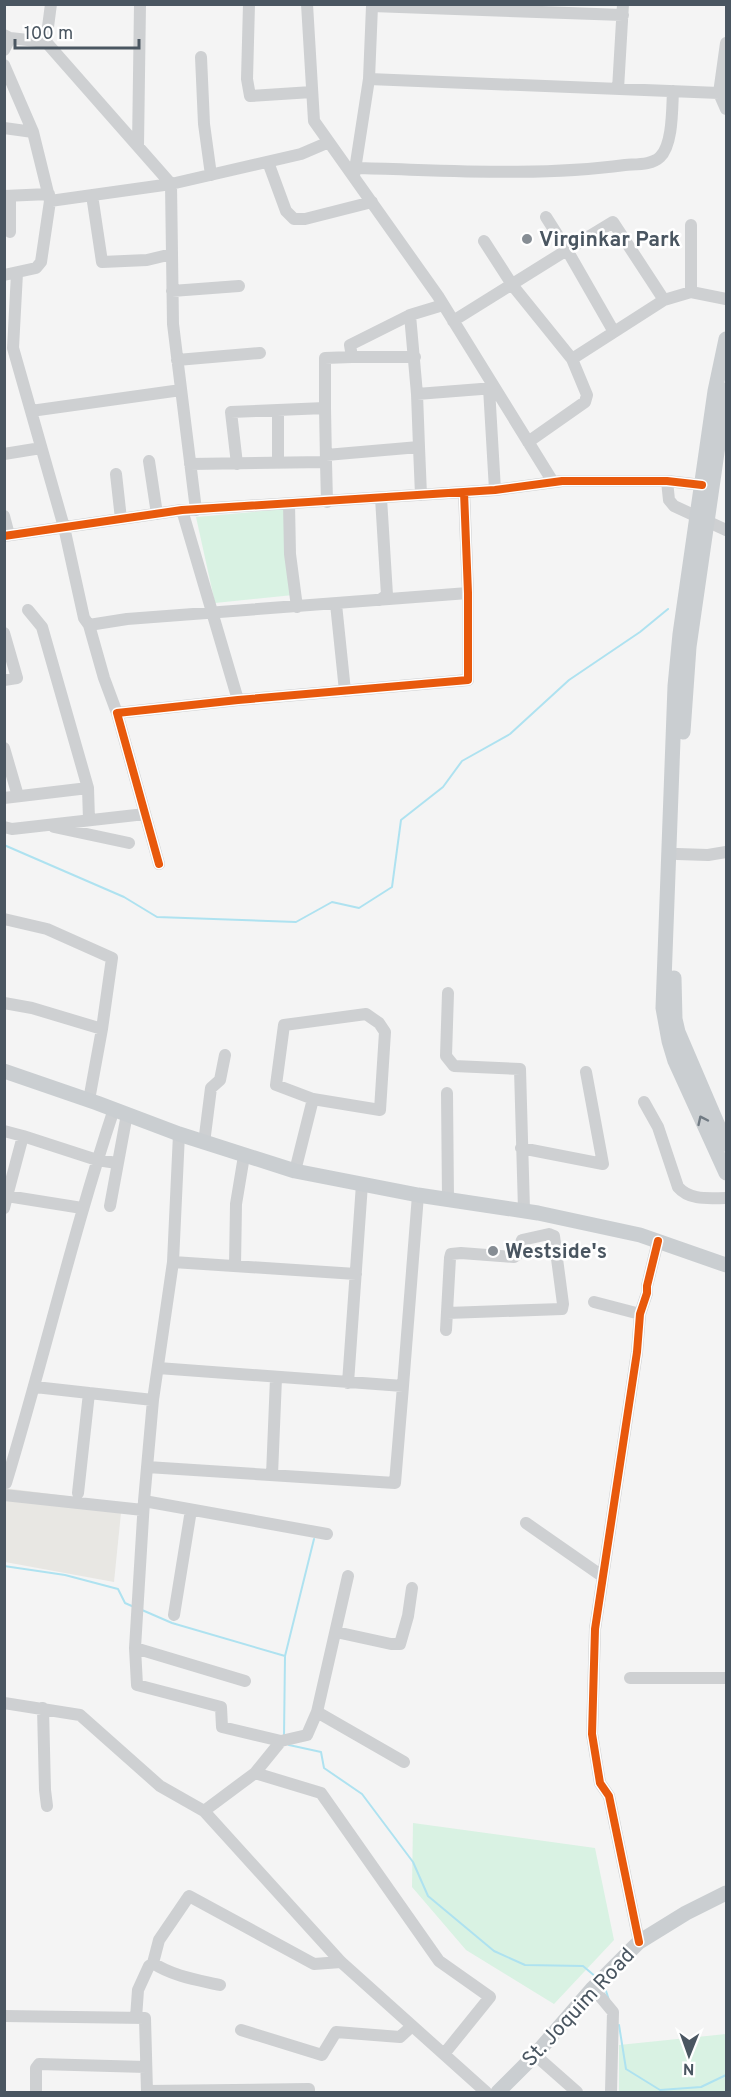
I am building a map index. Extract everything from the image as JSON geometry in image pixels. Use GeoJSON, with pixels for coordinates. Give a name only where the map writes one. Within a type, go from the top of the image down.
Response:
{"type":"FeatureCollection","features":[{"type":"Feature","properties":{"kind":"main road"},"geometry":{"type":"LineString","coordinates":[[726,339],[715,392],[702,485],[702,520],[689,647],[677,854],[674,993],[675,1019],[683,1047],[726,1144]]}},
{"type":"Feature","properties":{"kind":"main road"},"geometry":{"type":"LineString","coordinates":[[726,390],[680,634],[675,686],[663,1008],[675,1061],[726,1173]]}},
{"type":"Feature","properties":{"kind":"main road"},"geometry":{"type":"LineString","coordinates":[[4,1071],[204,1143],[295,1171],[418,1195],[531,1211],[640,1235],[726,1265]]}},
{"type":"Feature","properties":{"kind":"main road","name":"St. Joquim Road"},"geometry":{"type":"LineString","coordinates":[[496,2092],[535,2055],[593,1988],[639,1942],[686,1913],[726,1893]]}},
{"type":"Feature","properties":{"kind":"street"},"geometry":{"type":"LineString","coordinates":[[46,42],[51,4]]}},
{"type":"Feature","properties":{"kind":"street"},"geometry":{"type":"LineString","coordinates":[[138,146],[140,4]]}},
{"type":"Feature","properties":{"kind":"street"},"geometry":{"type":"LineString","coordinates":[[249,4],[247,79],[250,96],[312,92]]}},
{"type":"Feature","properties":{"kind":"street"},"geometry":{"type":"LineString","coordinates":[[307,4],[314,121],[354,172],[443,305],[492,388],[553,482]]}},
{"type":"Feature","properties":{"kind":"street"},"geometry":{"type":"LineString","coordinates":[[354,172],[369,79],[372,6],[623,10],[618,89]]}},
{"type":"Feature","properties":{"kind":"street"},"geometry":{"type":"LineString","coordinates":[[6,41],[46,42],[171,184],[173,324],[196,510]]}},
{"type":"Feature","properties":{"kind":"street"},"geometry":{"type":"LineString","coordinates":[[726,44],[718,93],[726,109]]}},
{"type":"Feature","properties":{"kind":"street"},"geometry":{"type":"LineString","coordinates":[[201,57],[204,124],[211,174]]}},
{"type":"Feature","properties":{"kind":"street"},"geometry":{"type":"LineString","coordinates":[[4,65],[33,132],[50,198],[41,262],[36,268],[11,274],[13,348],[10,358],[31,411],[64,527],[84,618],[89,625],[117,713],[159,864]]}},
{"type":"Feature","properties":{"kind":"street"},"geometry":{"type":"LineString","coordinates":[[369,79],[718,93]]}},
{"type":"Feature","properties":{"kind":"street"},"geometry":{"type":"LineString","coordinates":[[354,172],[537,172],[606,168],[651,162],[665,151],[669,136],[673,91]]}},
{"type":"Feature","properties":{"kind":"street"},"geometry":{"type":"LineString","coordinates":[[4,128],[33,132]]}},
{"type":"Feature","properties":{"kind":"street"},"geometry":{"type":"LineString","coordinates":[[10,232],[7,196],[50,198],[92,195],[171,184],[302,154],[329,142]]}},
{"type":"Feature","properties":{"kind":"street"},"geometry":{"type":"LineString","coordinates":[[268,162],[286,211],[294,219],[305,219],[372,202]]}},
{"type":"Feature","properties":{"kind":"street"},"geometry":{"type":"LineString","coordinates":[[92,195],[102,262],[147,260],[172,254]]}},
{"type":"Feature","properties":{"kind":"street"},"geometry":{"type":"LineString","coordinates":[[546,217],[614,332]]}},
{"type":"Feature","properties":{"kind":"street"},"geometry":{"type":"LineString","coordinates":[[453,321],[613,222],[664,300]]}},
{"type":"Feature","properties":{"kind":"street"},"geometry":{"type":"LineString","coordinates":[[691,225],[691,292]]}},
{"type":"Feature","properties":{"kind":"street"},"geometry":{"type":"LineString","coordinates":[[484,241],[512,284],[572,359],[586,392],[585,402],[528,442]]}},
{"type":"Feature","properties":{"kind":"street"},"geometry":{"type":"LineString","coordinates":[[172,291],[239,286]]}},
{"type":"Feature","properties":{"kind":"street"},"geometry":{"type":"LineString","coordinates":[[572,359],[664,300],[691,292],[726,298]]}},
{"type":"Feature","properties":{"kind":"street"},"geometry":{"type":"LineString","coordinates":[[352,357],[350,345],[410,315],[443,305]]}},
{"type":"Feature","properties":{"kind":"street"},"geometry":{"type":"LineString","coordinates":[[410,315],[417,394],[421,495]]}},
{"type":"Feature","properties":{"kind":"street"},"geometry":{"type":"LineString","coordinates":[[177,360],[260,353]]}},
{"type":"Feature","properties":{"kind":"street"},"geometry":{"type":"LineString","coordinates":[[327,502],[325,358],[414,357]]}},
{"type":"Feature","properties":{"kind":"street"},"geometry":{"type":"LineString","coordinates":[[417,394],[492,388]]}},
{"type":"Feature","properties":{"kind":"street"},"geometry":{"type":"LineString","coordinates":[[492,388],[495,490]]}},
{"type":"Feature","properties":{"kind":"street"},"geometry":{"type":"LineString","coordinates":[[31,411],[181,390]]}},
{"type":"Feature","properties":{"kind":"street"},"geometry":{"type":"LineString","coordinates":[[237,464],[231,412],[325,408]]}},
{"type":"Feature","properties":{"kind":"street"},"geometry":{"type":"LineString","coordinates":[[278,410],[279,463]]}},
{"type":"Feature","properties":{"kind":"street"},"geometry":{"type":"LineString","coordinates":[[190,464],[279,463],[419,447]]}},
{"type":"Feature","properties":{"kind":"street"},"geometry":{"type":"LineString","coordinates":[[4,454],[41,448]]}},
{"type":"Feature","properties":{"kind":"street"},"geometry":{"type":"LineString","coordinates":[[149,461],[157,514]]}},
{"type":"Feature","properties":{"kind":"street"},"geometry":{"type":"LineString","coordinates":[[116,474],[121,519]]}},
{"type":"Feature","properties":{"kind":"street"},"geometry":{"type":"LineString","coordinates":[[667,481],[669,500],[674,506],[726,530]]}},
{"type":"Feature","properties":{"kind":"street"},"geometry":{"type":"LineString","coordinates":[[4,516],[7,536],[182,510],[495,490],[553,482],[667,481],[702,485]]}},
{"type":"Feature","properties":{"kind":"street"},"geometry":{"type":"LineString","coordinates":[[117,713],[468,680],[468,594],[464,492]]}},
{"type":"Feature","properties":{"kind":"street"},"geometry":{"type":"LineString","coordinates":[[380,600],[387,596],[381,498]]}},
{"type":"Feature","properties":{"kind":"street"},"geometry":{"type":"LineString","coordinates":[[289,504],[291,554],[297,607]]}},
{"type":"Feature","properties":{"kind":"street"},"geometry":{"type":"LineString","coordinates":[[182,510],[238,700]]}},
{"type":"Feature","properties":{"kind":"street"},"geometry":{"type":"LineString","coordinates":[[89,625],[127,619],[468,594]]}},
{"type":"Feature","properties":{"kind":"street"},"geometry":{"type":"LineString","coordinates":[[336,604],[345,691]]}},
{"type":"Feature","properties":{"kind":"street"},"geometry":{"type":"LineString","coordinates":[[28,610],[42,627],[88,788],[89,820]]}},
{"type":"Feature","properties":{"kind":"street"},"geometry":{"type":"LineString","coordinates":[[4,633],[18,678],[4,681]]}},
{"type":"Feature","properties":{"kind":"street"},"geometry":{"type":"LineString","coordinates":[[4,748],[18,796]]}},
{"type":"Feature","properties":{"kind":"street"},"geometry":{"type":"LineString","coordinates":[[4,798],[88,788]]}},
{"type":"Feature","properties":{"kind":"street"},"geometry":{"type":"LineString","coordinates":[[4,826],[12,829],[145,814]]}},
{"type":"Feature","properties":{"kind":"street"},"geometry":{"type":"LineString","coordinates":[[44,825],[129,843]]}},
{"type":"Feature","properties":{"kind":"street"},"geometry":{"type":"LineString","coordinates":[[677,854],[708,855],[726,852]]}},
{"type":"Feature","properties":{"kind":"street"},"geometry":{"type":"LineString","coordinates":[[4,919],[47,929],[112,958],[102,1029],[88,1100]]}},
{"type":"Feature","properties":{"kind":"street"},"geometry":{"type":"LineString","coordinates":[[448,993],[446,1056],[454,1066],[520,1069],[521,1148],[536,1236]]}},
{"type":"Feature","properties":{"kind":"street"},"geometry":{"type":"LineString","coordinates":[[4,1003],[32,1008],[102,1029]]}},
{"type":"Feature","properties":{"kind":"street"},"geometry":{"type":"LineString","coordinates":[[366,1014],[379,1023],[385,1032],[380,1110],[313,1099],[276,1085],[284,1025],[366,1014]]}},
{"type":"Feature","properties":{"kind":"street"},"geometry":{"type":"LineString","coordinates":[[204,1143],[211,1088],[220,1080],[225,1055]]}},
{"type":"Feature","properties":{"kind":"street"},"geometry":{"type":"LineString","coordinates":[[521,1148],[603,1164],[586,1072]]}},
{"type":"Feature","properties":{"kind":"street"},"geometry":{"type":"LineString","coordinates":[[447,1093],[448,1199]]}},
{"type":"Feature","properties":{"kind":"street"},"geometry":{"type":"LineString","coordinates":[[295,1171],[313,1099]]}},
{"type":"Feature","properties":{"kind":"street"},"geometry":{"type":"LineString","coordinates":[[644,1101],[658,1127],[678,1186],[683,1192],[700,1198],[726,1198]]}},
{"type":"Feature","properties":{"kind":"street"},"geometry":{"type":"LineString","coordinates":[[120,1112],[97,1160],[82,1208],[35,1387],[5,1489],[191,1510],[327,1534]]}},
{"type":"Feature","properties":{"kind":"street"},"geometry":{"type":"LineString","coordinates":[[110,1206],[117,1163],[120,1112]]}},
{"type":"Feature","properties":{"kind":"street"},"geometry":{"type":"LineString","coordinates":[[4,1131],[97,1160],[117,1163]]}},
{"type":"Feature","properties":{"kind":"street"},"geometry":{"type":"LineString","coordinates":[[178,1134],[173,1262],[153,1401],[144,1506],[135,1648],[137,1685],[221,1707],[222,1727],[281,1741],[307,1735],[317,1712],[348,1576]]}},
{"type":"Feature","properties":{"kind":"street"},"geometry":{"type":"LineString","coordinates":[[23,1136],[6,1202],[82,1208]]}},
{"type":"Feature","properties":{"kind":"street"},"geometry":{"type":"LineString","coordinates":[[235,1266],[236,1204],[244,1156]]}},
{"type":"Feature","properties":{"kind":"street"},"geometry":{"type":"LineString","coordinates":[[348,1383],[362,1184]]}},
{"type":"Feature","properties":{"kind":"street"},"geometry":{"type":"LineString","coordinates":[[147,1467],[395,1483],[418,1195]]}},
{"type":"Feature","properties":{"kind":"street"},"geometry":{"type":"LineString","coordinates":[[446,1330],[447,1313],[451,1254],[514,1257],[517,1255],[522,1239],[549,1234],[555,1239],[562,1309],[447,1313]]}},
{"type":"Feature","properties":{"kind":"street"},"geometry":{"type":"LineString","coordinates":[[639,1942],[609,1796],[600,1783],[592,1734],[595,1629],[637,1352],[640,1314],[647,1293],[657,1241]]}},
{"type":"Feature","properties":{"kind":"street"},"geometry":{"type":"LineString","coordinates":[[173,1262],[356,1274]]}},
{"type":"Feature","properties":{"kind":"street"},"geometry":{"type":"LineString","coordinates":[[594,1302],[640,1314]]}},
{"type":"Feature","properties":{"kind":"street"},"geometry":{"type":"LineString","coordinates":[[158,1368],[403,1386]]}},
{"type":"Feature","properties":{"kind":"street"},"geometry":{"type":"LineString","coordinates":[[272,1475],[276,1377]]}},
{"type":"Feature","properties":{"kind":"street"},"geometry":{"type":"LineString","coordinates":[[35,1387],[153,1401]]}},
{"type":"Feature","properties":{"kind":"street"},"geometry":{"type":"LineString","coordinates":[[78,1493],[89,1393]]}},
{"type":"Feature","properties":{"kind":"street"},"geometry":{"type":"LineString","coordinates":[[174,1615],[191,1510]]}},
{"type":"Feature","properties":{"kind":"street"},"geometry":{"type":"LineString","coordinates":[[526,1523],[602,1576]]}},
{"type":"Feature","properties":{"kind":"street"},"geometry":{"type":"LineString","coordinates":[[336,1632],[400,1644],[408,1616],[412,1588]]}},
{"type":"Feature","properties":{"kind":"street"},"geometry":{"type":"LineString","coordinates":[[135,1648],[245,1681]]}},
{"type":"Feature","properties":{"kind":"street"},"geometry":{"type":"LineString","coordinates":[[630,1678],[726,1678]]}},
{"type":"Feature","properties":{"kind":"street"},"geometry":{"type":"LineString","coordinates":[[4,1703],[80,1715],[160,1786],[204,1811],[341,1962],[444,2054],[496,2092]]}},
{"type":"Feature","properties":{"kind":"street"},"geometry":{"type":"LineString","coordinates":[[43,1708],[47,1806]]}},
{"type":"Feature","properties":{"kind":"street"},"geometry":{"type":"LineString","coordinates":[[317,1712],[404,1762]]}},
{"type":"Feature","properties":{"kind":"street"},"geometry":{"type":"LineString","coordinates":[[204,1811],[255,1773],[281,1741]]}},
{"type":"Feature","properties":{"kind":"street"},"geometry":{"type":"LineString","coordinates":[[255,1773],[321,1792],[439,1961],[490,1997],[444,2054]]}},
{"type":"Feature","properties":{"kind":"street"},"geometry":{"type":"LineString","coordinates":[[136,2018],[138,1990],[149,1966],[153,1963],[159,1940],[189,1896],[314,1964],[341,1962]]}},
{"type":"Feature","properties":{"kind":"street"},"geometry":{"type":"LineString","coordinates":[[153,1963],[185,1977],[220,1985]]}},
{"type":"Feature","properties":{"kind":"street"},"geometry":{"type":"LineString","coordinates":[[593,1988],[613,2012],[611,2092]]}},
{"type":"Feature","properties":{"kind":"street"},"geometry":{"type":"LineString","coordinates":[[4,2016],[145,2018],[147,2092],[309,2089],[309,2092]]}},
{"type":"Feature","properties":{"kind":"street"},"geometry":{"type":"LineString","coordinates":[[241,2031],[322,2055],[336,2032],[400,2037],[412,2026]]}},
{"type":"Feature","properties":{"kind":"street"},"geometry":{"type":"LineString","coordinates":[[535,2055],[577,2092]]}},
{"type":"Feature","properties":{"kind":"street"},"geometry":{"type":"LineString","coordinates":[[36,2092],[37,2065],[146,2067]]}},
{"type":"Feature","properties":{"kind":"shaded area"},"geometry":{"type":"Polygon","coordinates":[[[4,1488],[122,1503],[114,1582],[5,1562],[4,1488]]]}},
{"type":"Feature","properties":{"kind":"green space"},"geometry":{"type":"Polygon","coordinates":[[[286,509],[293,595],[215,603],[196,517],[286,509]]]}},
{"type":"Feature","properties":{"kind":"green space"},"geometry":{"type":"Polygon","coordinates":[[[413,1823],[595,1848],[614,1940],[554,2004],[466,1950],[412,1887],[413,1823]]]}},
{"type":"Feature","properties":{"kind":"green space"},"geometry":{"type":"Polygon","coordinates":[[[726,2034],[726,2092],[619,2092],[619,2045],[726,2034]]]}},
{"type":"Feature","properties":{"kind":"waterway"},"geometry":{"type":"LineString","coordinates":[[4,845],[124,897],[157,917],[296,922],[332,902],[359,908],[392,887],[401,820],[443,787],[462,761],[510,734],[569,680],[640,632],[668,609]]}},
{"type":"Feature","properties":{"kind":"waterway"},"geometry":{"type":"LineString","coordinates":[[284,1736],[285,1656],[314,1539]]}},
{"type":"Feature","properties":{"kind":"waterway"},"geometry":{"type":"LineString","coordinates":[[4,1566],[65,1575],[118,1589],[125,1603],[134,1607]]}},
{"type":"Feature","properties":{"kind":"waterway"},"geometry":{"type":"LineString","coordinates":[[142,1610],[172,1623],[285,1656]]}},
{"type":"Feature","properties":{"kind":"waterway"},"geometry":{"type":"LineString","coordinates":[[288,1744],[321,1752],[324,1768],[362,1794],[413,1862],[428,1896],[494,1951],[525,1965],[583,1966],[596,1977]]}},
{"type":"Feature","properties":{"kind":"waterway"},"geometry":{"type":"LineString","coordinates":[[604,1985],[609,2000]]}},
{"type":"Feature","properties":{"kind":"waterway"},"geometry":{"type":"LineString","coordinates":[[619,2025],[626,2069],[660,2090],[701,2087],[726,2075]]}},
{"type":"Feature","properties":{"kind":"cycle path"},"geometry":{"type":"LineString","coordinates":[[4,536],[182,510],[495,490],[562,481],[667,481],[702,485]]}},
{"type":"Feature","properties":{"kind":"cycle path"},"geometry":{"type":"LineString","coordinates":[[159,864],[117,713],[468,680],[468,593],[464,492]]}},
{"type":"Feature","properties":{"kind":"cycle path"},"geometry":{"type":"LineString","coordinates":[[639,1942],[609,1796],[600,1783],[592,1734],[595,1629],[637,1352],[640,1314],[658,1241]]}},
{"type":"Feature","properties":{"kind":"place","name":"Virginkar Park"},"geometry":{"type":"Point","coordinates":[527,239]}},
{"type":"Feature","properties":{"kind":"place","name":"Westside's"},"geometry":{"type":"Point","coordinates":[493,1251]}}]}
